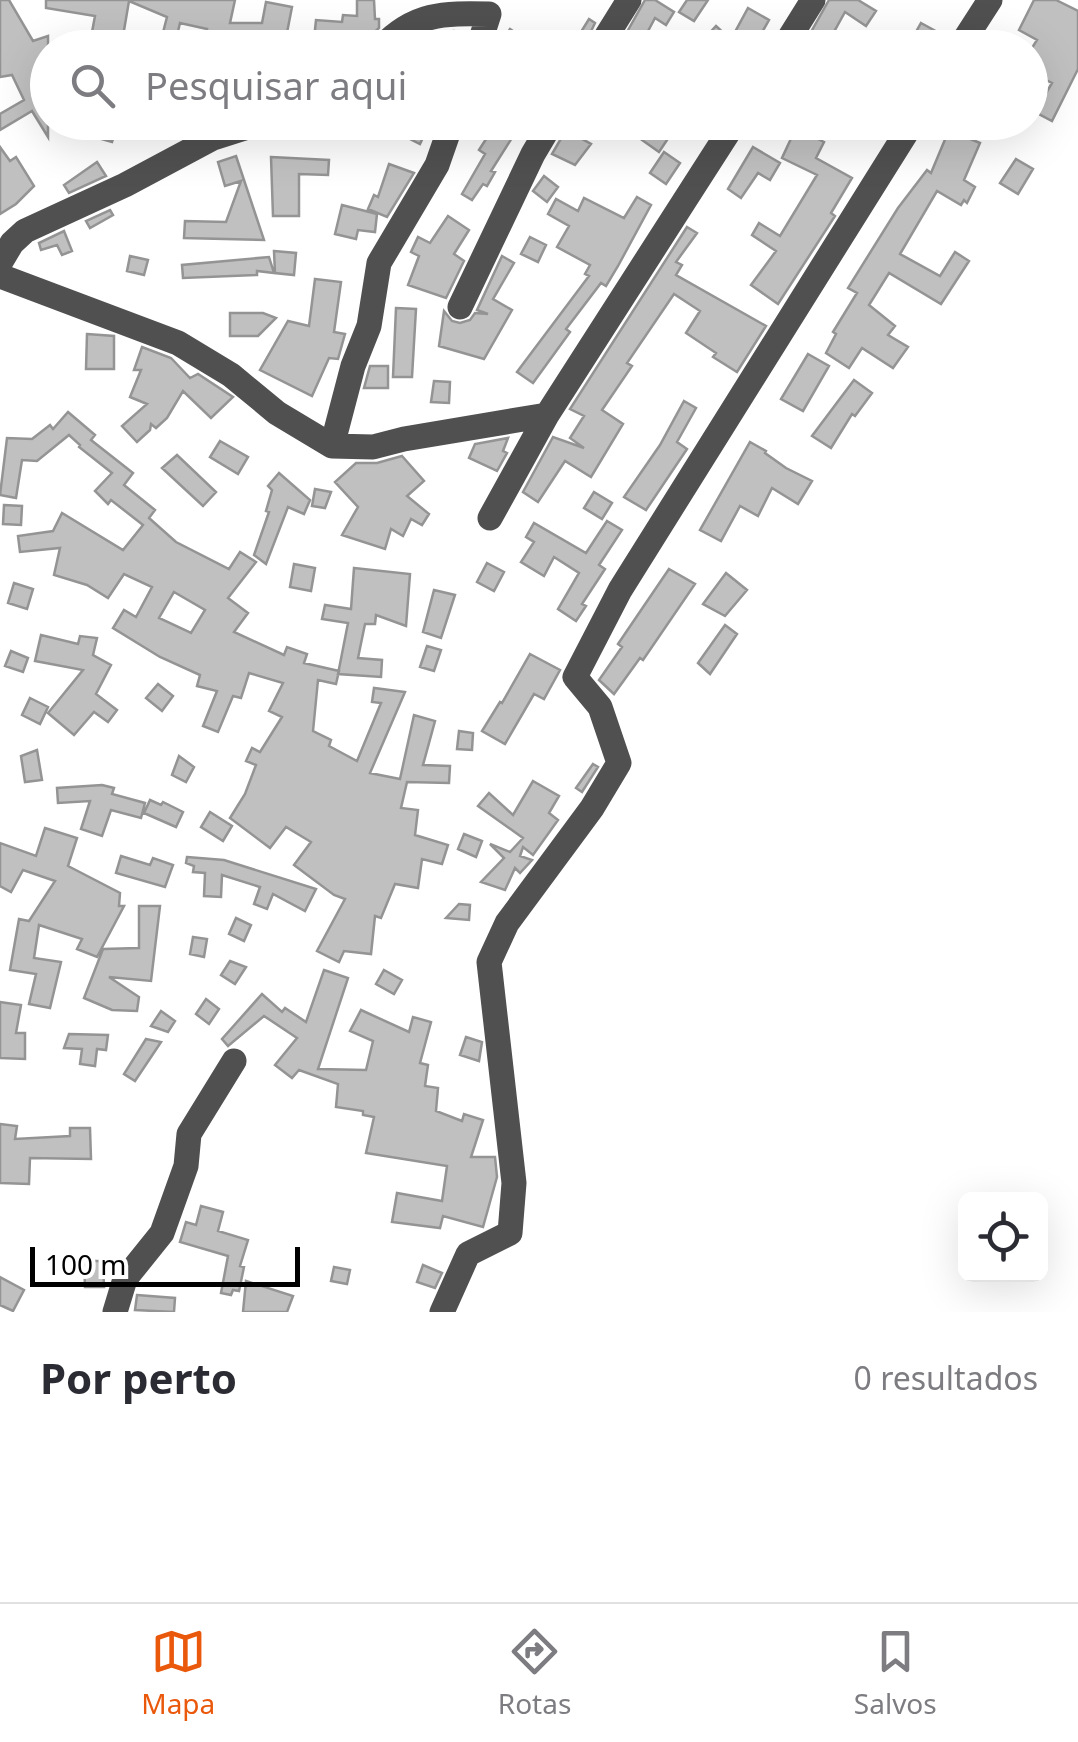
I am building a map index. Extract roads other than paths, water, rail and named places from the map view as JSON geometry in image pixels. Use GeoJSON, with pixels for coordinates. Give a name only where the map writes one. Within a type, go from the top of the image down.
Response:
{"type":"FeatureCollection","features":[{"type":"Feature","properties":{"kind":"street"},"geometry":{"type":"LineString","coordinates":[[610,30],[629,0]]}},
{"type":"Feature","properties":{"kind":"street"},"geometry":{"type":"LineString","coordinates":[[795,30],[814,0]]}},
{"type":"Feature","properties":{"kind":"street"},"geometry":{"type":"LineString","coordinates":[[971,30],[990,0]]}},
{"type":"Feature","properties":{"kind":"street"},"geometry":{"type":"LineString","coordinates":[[401,30],[410,22],[458,13],[490,14],[484,30]]}},
{"type":"Feature","properties":{"kind":"street"},"geometry":{"type":"LineString","coordinates":[[0,263],[25,232],[209,140]]}},
{"type":"Feature","properties":{"kind":"street"},"geometry":{"type":"LineString","coordinates":[[332,446],[352,366],[369,326],[379,263],[437,165],[446,140]]}},
{"type":"Feature","properties":{"kind":"street"},"geometry":{"type":"LineString","coordinates":[[460,307],[541,140]]}},
{"type":"Feature","properties":{"kind":"street"},"geometry":{"type":"LineString","coordinates":[[490,518],[547,415],[723,140]]}},
{"type":"Feature","properties":{"kind":"street"},"geometry":{"type":"LineString","coordinates":[[442,1312],[468,1254],[510,1234],[514,1184],[490,962],[507,923],[592,808],[619,762],[600,706],[575,678],[620,590],[901,140]]}},
{"type":"Feature","properties":{"kind":"street"},"geometry":{"type":"LineString","coordinates":[[0,276],[178,343],[332,446],[373,447],[404,438],[547,415]]}},
{"type":"Feature","properties":{"kind":"street"},"geometry":{"type":"LineString","coordinates":[[115,1312],[125,1279],[162,1234],[186,1166],[189,1134],[234,1062]]}}]}
